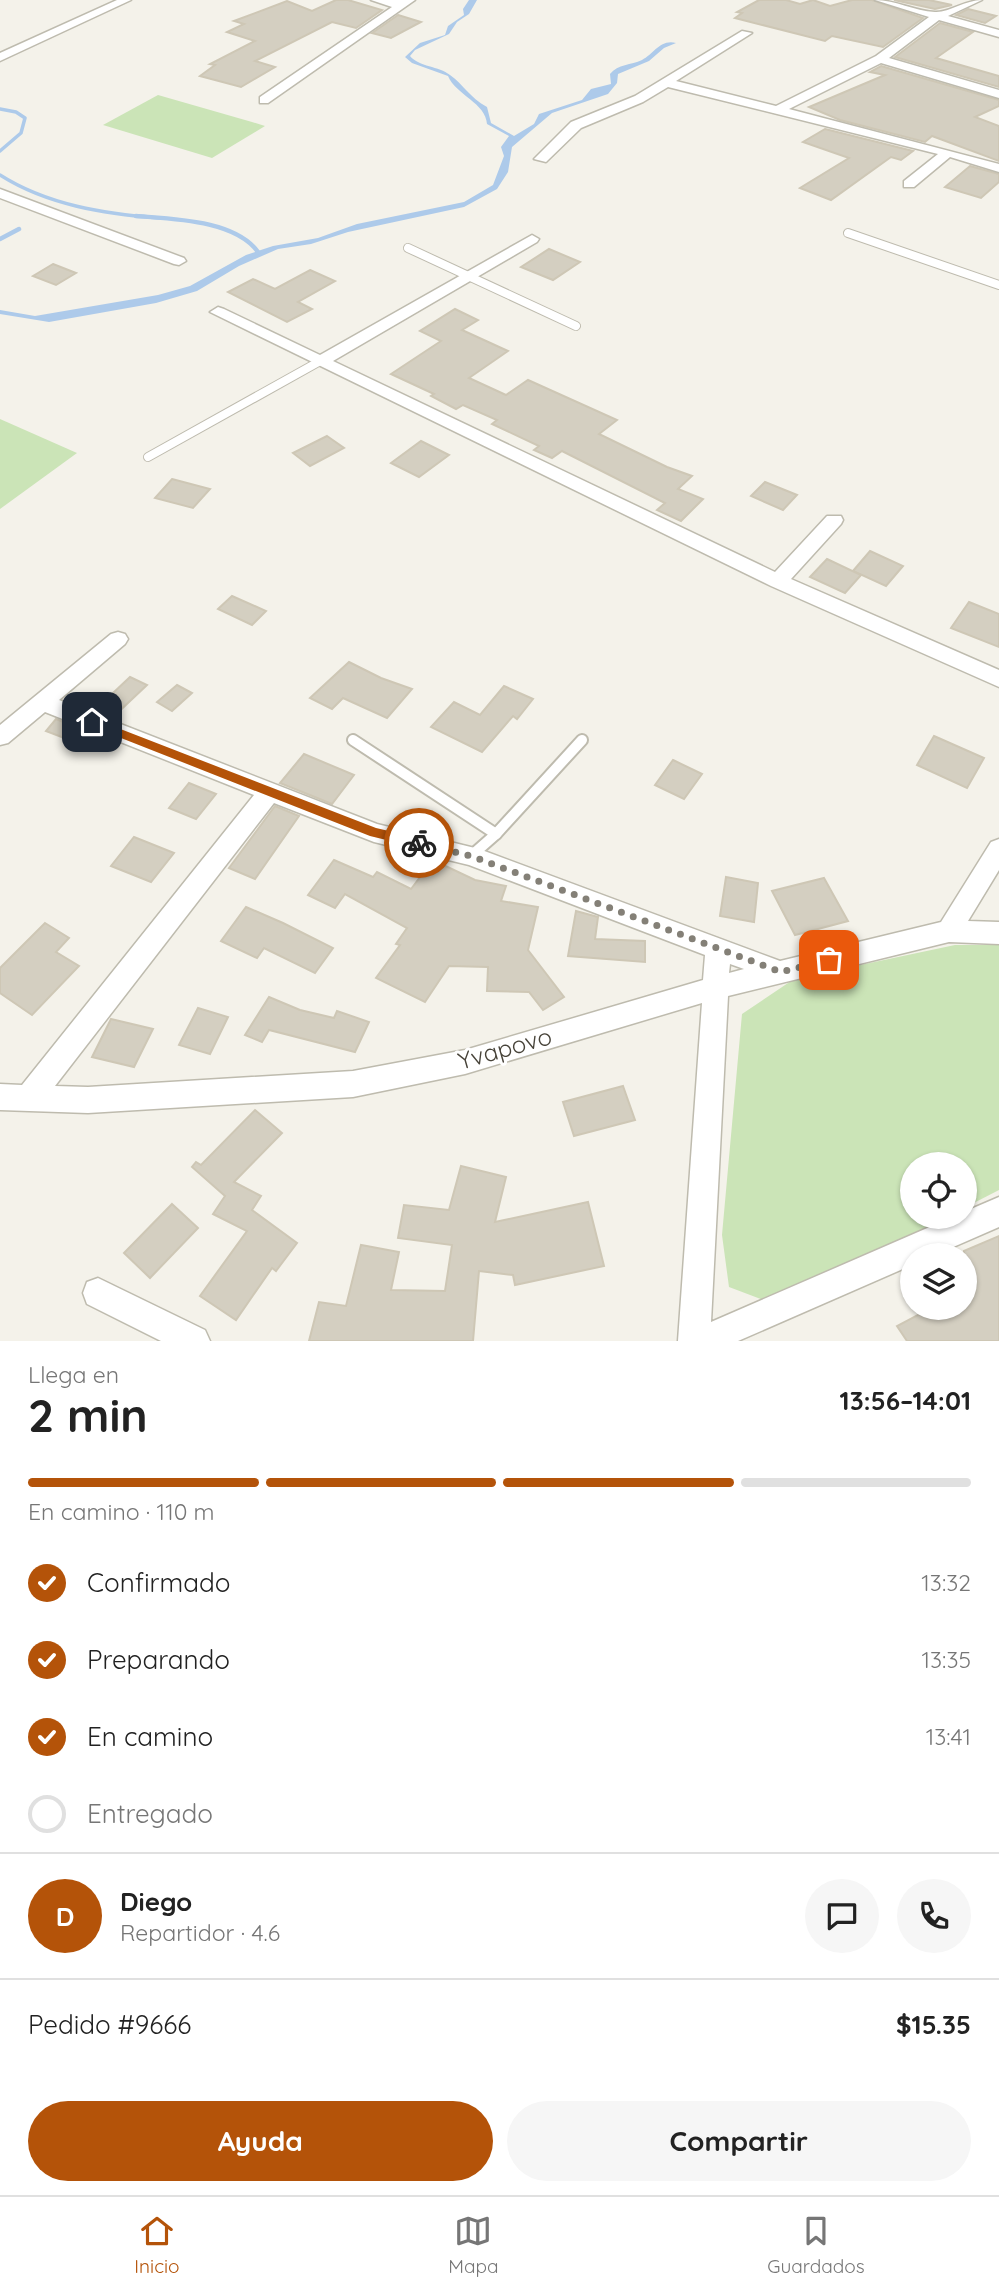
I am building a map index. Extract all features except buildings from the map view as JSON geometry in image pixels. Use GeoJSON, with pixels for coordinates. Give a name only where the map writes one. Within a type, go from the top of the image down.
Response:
{"type":"FeatureCollection","features":[{"type":"Feature","properties":{"kind":"street"},"geometry":{"type":"LineString","coordinates":[[0,57],[126,0]]}},
{"type":"Feature","properties":{"kind":"street"},"geometry":{"type":"LineString","coordinates":[[376,0],[405,3]]}},
{"type":"Feature","properties":{"kind":"street"},"geometry":{"type":"LineString","coordinates":[[880,0],[999,34]]}},
{"type":"Feature","properties":{"kind":"street"},"geometry":{"type":"LineString","coordinates":[[778,110],[880,59],[938,16],[977,0]]}},
{"type":"Feature","properties":{"kind":"street"},"geometry":{"type":"LineString","coordinates":[[264,100],[405,3]]}},
{"type":"Feature","properties":{"kind":"street"},"geometry":{"type":"LineString","coordinates":[[541,159],[576,125],[629,104],[746,33]]}},
{"type":"Feature","properties":{"kind":"street"},"geometry":{"type":"LineString","coordinates":[[880,59],[999,94]]}},
{"type":"Feature","properties":{"kind":"street"},"geometry":{"type":"LineString","coordinates":[[664,82],[948,152],[999,168]]}},
{"type":"Feature","properties":{"kind":"street"},"geometry":{"type":"LineString","coordinates":[[909,184],[948,152]]}},
{"type":"Feature","properties":{"kind":"street"},"geometry":{"type":"LineString","coordinates":[[0,193],[179,261]]}},
{"type":"Feature","properties":{"kind":"street"},"geometry":{"type":"LineString","coordinates":[[322,359],[532,239]]}},
{"type":"Feature","properties":{"kind":"street"},"geometry":{"type":"LineString","coordinates":[[218,312],[322,359],[778,581],[999,679]]}},
{"type":"Feature","properties":{"kind":"street"},"geometry":{"type":"LineString","coordinates":[[778,581],[834,520]]}},
{"type":"Feature","properties":{"kind":"street"},"geometry":{"type":"LineString","coordinates":[[0,737],[118,639]]}},
{"type":"Feature","properties":{"kind":"street"},"geometry":{"type":"LineString","coordinates":[[41,702],[374,833],[471,856],[781,972]]}},
{"type":"Feature","properties":{"kind":"street"},"geometry":{"type":"LineString","coordinates":[[28,1099],[269,792]]}},
{"type":"Feature","properties":{"kind":"street"},"geometry":{"type":"LineString","coordinates":[[949,931],[999,849]]}},
{"type":"Feature","properties":{"kind":"street","name":"Yvapovo"},"geometry":{"type":"LineString","coordinates":[[0,1097],[88,1100],[353,1084],[465,1062],[717,987],[949,931],[999,933]]}},
{"type":"Feature","properties":{"kind":"street"},"geometry":{"type":"LineString","coordinates":[[694,1341],[719,948]]}},
{"type":"Feature","properties":{"kind":"street"},"geometry":{"type":"LineString","coordinates":[[702,1341],[999,1212]]}},
{"type":"Feature","properties":{"kind":"street"},"geometry":{"type":"LineString","coordinates":[[97,1293],[194,1341]]}},
{"type":"Feature","properties":{"kind":"lane"},"geometry":{"type":"LineString","coordinates":[[848,233],[999,285]]}},
{"type":"Feature","properties":{"kind":"lane"},"geometry":{"type":"LineString","coordinates":[[408,247],[576,326]]}},
{"type":"Feature","properties":{"kind":"lane"},"geometry":{"type":"LineString","coordinates":[[149,457],[322,359]]}},
{"type":"Feature","properties":{"kind":"lane"},"geometry":{"type":"LineString","coordinates":[[353,740],[400,766],[442,802],[496,834]]}},
{"type":"Feature","properties":{"kind":"lane"},"geometry":{"type":"LineString","coordinates":[[471,856],[496,834],[582,740]]}},
{"type":"Feature","properties":{"kind":"green space"},"geometry":{"type":"Polygon","coordinates":[[[158,95],[265,126],[212,158],[103,125],[158,95]]]}},
{"type":"Feature","properties":{"kind":"green space"},"geometry":{"type":"Polygon","coordinates":[[[0,419],[77,453],[0,509],[0,419]]]}},
{"type":"Feature","properties":{"kind":"green space"},"geometry":{"type":"Polygon","coordinates":[[[955,945],[999,945],[999,1190],[977,1201],[977,1152],[900,1152],[900,1229],[924,1229],[779,1306],[729,1287],[722,1235],[742,1014],[794,979],[955,945]]]}},
{"type":"Feature","properties":{"kind":"water"},"geometry":{"type":"Polygon","coordinates":[[[469,0],[477,0],[469,14],[457,22],[449,34],[415,50],[410,56],[450,75],[487,107],[491,123],[514,136],[534,124],[539,114],[582,100],[591,89],[611,84],[610,74],[617,68],[642,60],[666,43],[676,43],[664,48],[649,61],[618,74],[617,83],[608,94],[552,113],[512,147],[508,172],[497,189],[464,207],[348,232],[311,244],[278,249],[239,266],[197,291],[156,303],[49,322],[0,314],[0,310],[35,316],[158,295],[190,286],[246,255],[273,246],[318,238],[357,224],[464,202],[493,185],[504,156],[501,147],[509,136],[487,124],[482,110],[457,89],[448,76],[412,63],[405,57],[420,43],[445,35],[448,26],[464,15],[463,9],[469,0]]]}},
{"type":"Feature","properties":{"kind":"waterway"},"geometry":{"type":"LineString","coordinates":[[0,109],[16,112],[25,118],[21,133],[0,151]]}},
{"type":"Feature","properties":{"kind":"waterway"},"geometry":{"type":"LineString","coordinates":[[0,175],[57,201],[118,214],[151,217]]}},
{"type":"Feature","properties":{"kind":"waterway"},"geometry":{"type":"LineString","coordinates":[[136,216],[151,217]]}},
{"type":"Feature","properties":{"kind":"waterway"},"geometry":{"type":"LineString","coordinates":[[151,217],[219,227],[248,241],[258,252]]}},
{"type":"Feature","properties":{"kind":"waterway"},"geometry":{"type":"LineString","coordinates":[[151,217],[159,218]]}},
{"type":"Feature","properties":{"kind":"waterway"},"geometry":{"type":"LineString","coordinates":[[0,239],[19,229]]}},
{"type":"Feature","properties":{"kind":"way so far"},"geometry":{"type":"LineString","coordinates":[[419,843],[471,856],[781,972],[829,960]]}},
{"type":"Feature","properties":{"kind":"route"},"geometry":{"type":"LineString","coordinates":[[92,722],[374,833],[419,843]]}}]}
